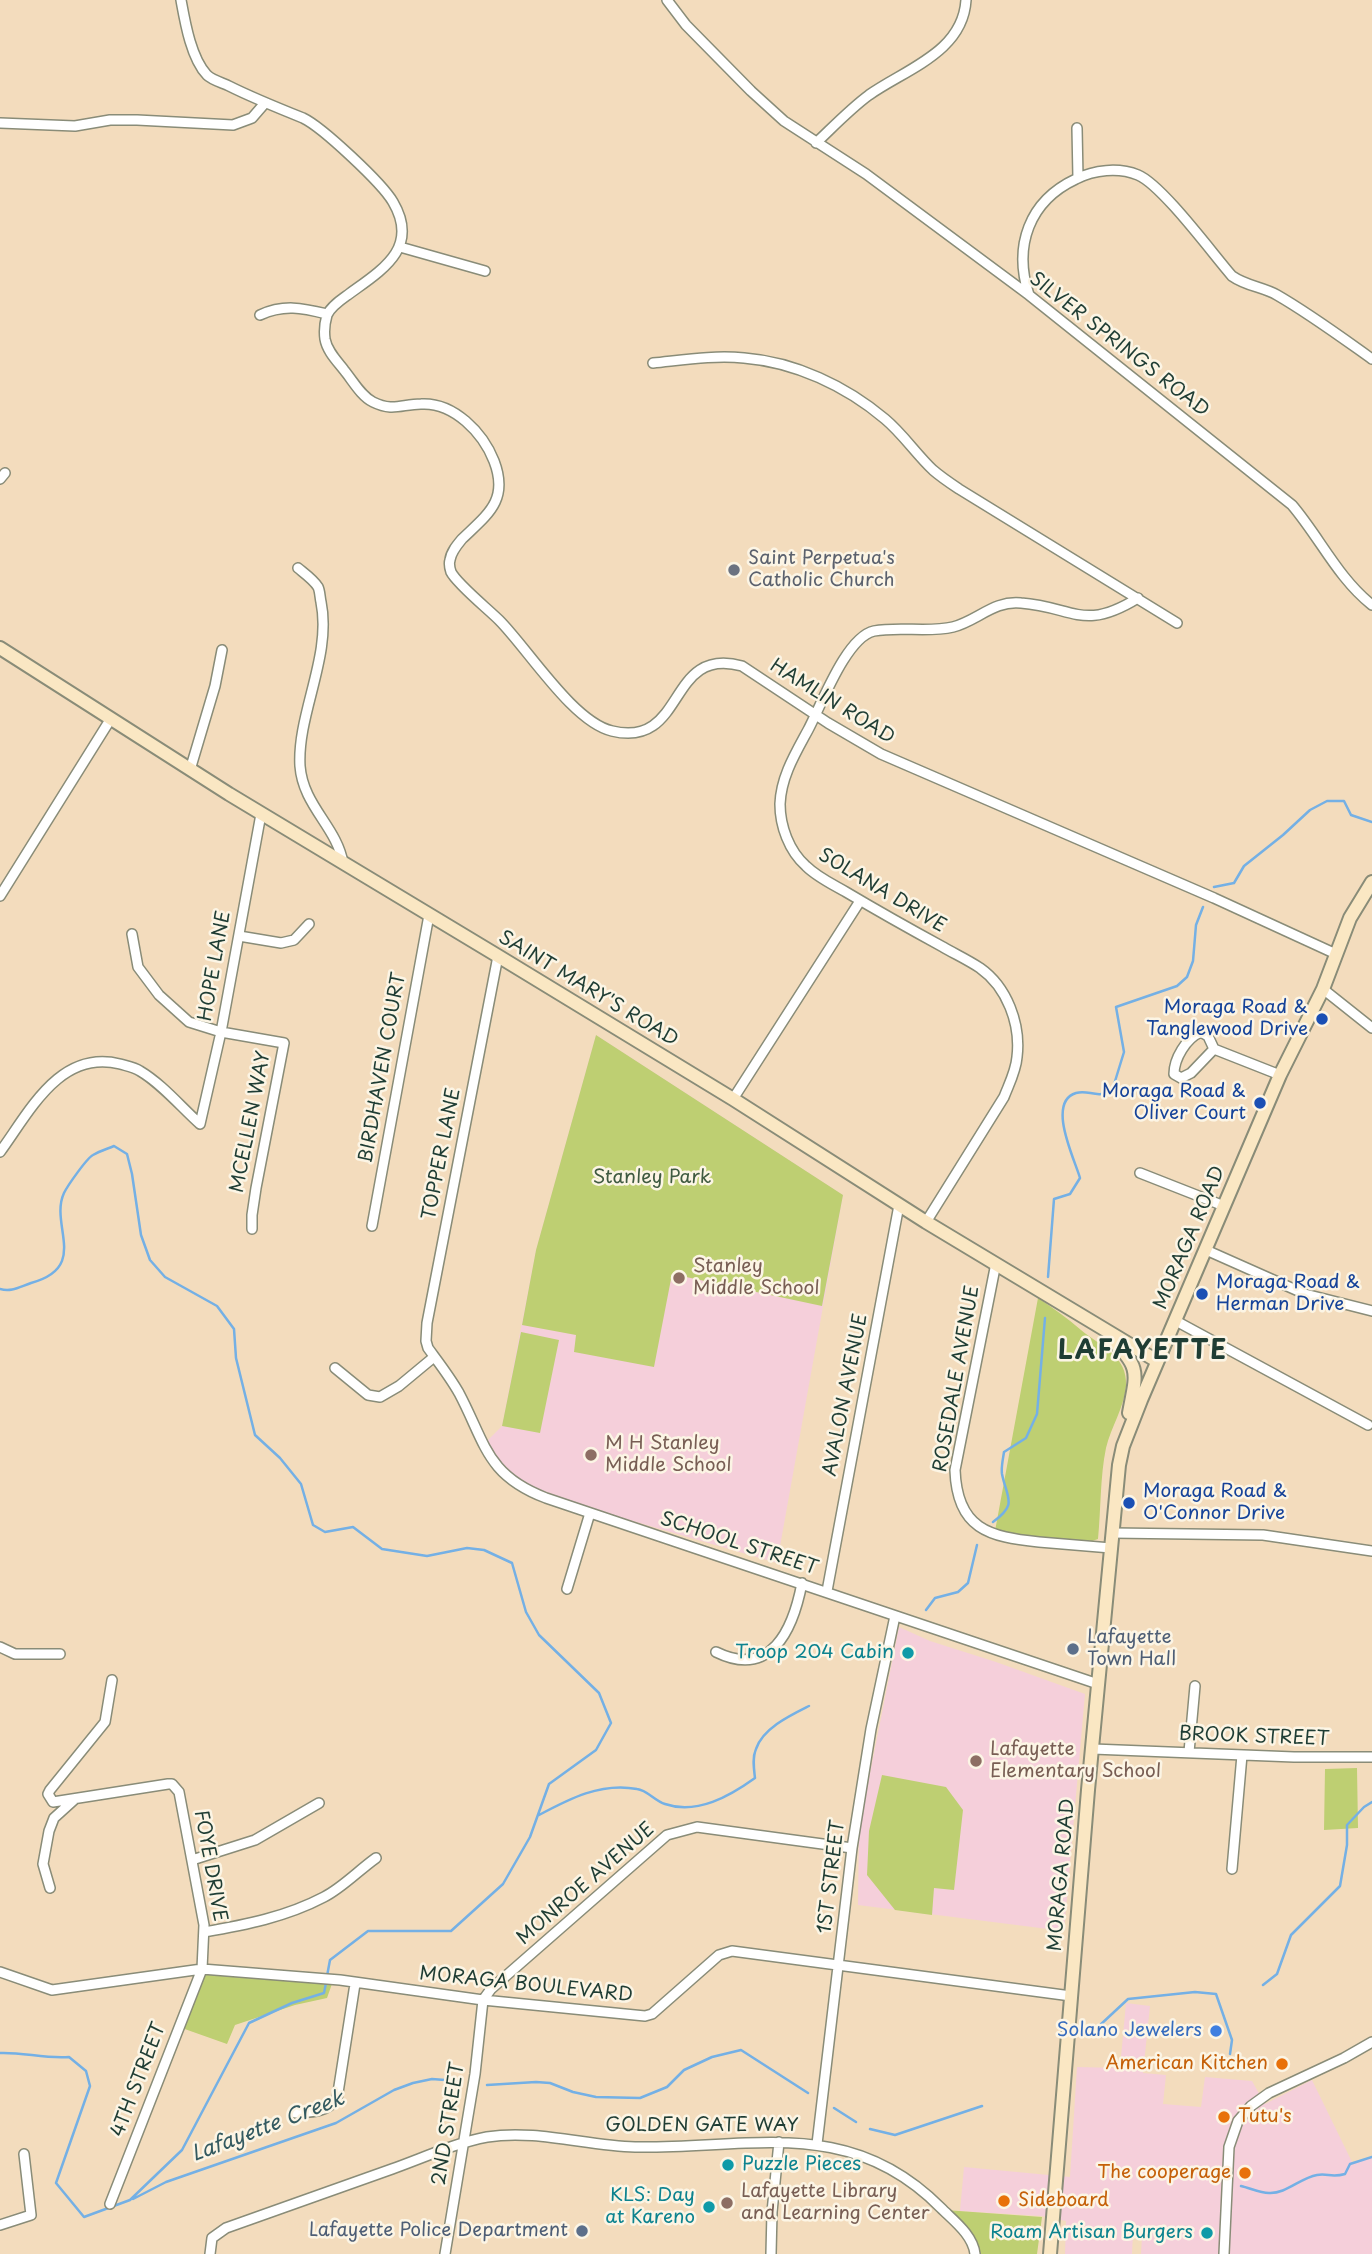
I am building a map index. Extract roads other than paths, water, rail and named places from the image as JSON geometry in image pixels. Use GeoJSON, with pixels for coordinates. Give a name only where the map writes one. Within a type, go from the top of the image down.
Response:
{"type":"FeatureCollection","features":[{"type":"Feature","properties":{"kind":"street"},"geometry":{"type":"LineString","coordinates":[[181,0],[189,41],[208,76],[307,120],[374,177],[391,199],[402,222],[400,247],[386,267],[327,314],[290,306],[274,308],[260,315]]}},
{"type":"Feature","properties":{"kind":"street","name":"SILVER SPRINGS ROAD"},"geometry":{"type":"LineString","coordinates":[[667,0],[686,25],[784,121],[866,174],[1029,295],[1292,505],[1313,530],[1356,592],[1372,605]]}},
{"type":"Feature","properties":{"kind":"street"},"geometry":{"type":"LineString","coordinates":[[816,143],[867,96],[942,49],[962,23],[966,0]]}},
{"type":"Feature","properties":{"kind":"street"},"geometry":{"type":"LineString","coordinates":[[0,122],[75,126],[110,120],[137,120],[233,125],[252,118],[265,103]]}},
{"type":"Feature","properties":{"kind":"street"},"geometry":{"type":"LineString","coordinates":[[1077,128],[1078,177]]}},
{"type":"Feature","properties":{"kind":"street"},"geometry":{"type":"LineString","coordinates":[[1029,295],[1023,278],[1025,239],[1033,217],[1045,200],[1060,187],[1095,170],[1137,175],[1156,187],[1239,281],[1273,293],[1308,313],[1372,359]]}},
{"type":"Feature","properties":{"kind":"street"},"geometry":{"type":"LineString","coordinates":[[400,247],[485,271]]}},
{"type":"Feature","properties":{"kind":"street","name":"HAMLIN ROAD"},"geometry":{"type":"LineString","coordinates":[[327,314],[326,343],[332,355],[365,396],[374,403],[394,409],[421,404],[449,410],[468,423],[483,441],[500,479],[500,492],[489,513],[455,547],[450,558],[452,574],[501,622],[561,694],[598,726],[614,732],[629,732],[650,726],[667,715],[687,680],[707,664],[742,666],[881,754],[1012,813],[1214,898],[1336,954]]}},
{"type":"Feature","properties":{"kind":"street"},"geometry":{"type":"LineString","coordinates":[[653,363],[746,358],[789,367],[822,379],[884,418],[933,470],[959,489],[1177,622]]}},
{"type":"Feature","properties":{"kind":"street"},"geometry":{"type":"LineString","coordinates":[[298,568],[317,586],[324,617],[316,681],[301,744],[300,767],[312,806],[341,849],[343,863]]}},
{"type":"Feature","properties":{"kind":"street","name":"SOLANA DRIVE"},"geometry":{"type":"LineString","coordinates":[[926,1222],[1004,1097],[1017,1058],[1018,1032],[1001,990],[980,968],[860,901],[804,865],[789,843],[783,827],[780,805],[790,763],[853,646],[862,636],[873,631],[933,631],[956,626],[996,605],[1017,602],[1081,616],[1099,616],[1121,609],[1138,598]]}},
{"type":"Feature","properties":{"kind":"street","name":"SAINT MARY'S ROAD"},"geometry":{"type":"LineString","coordinates":[[0,648],[261,814],[733,1099],[926,1222],[1157,1362]]}},
{"type":"Feature","properties":{"kind":"street"},"geometry":{"type":"LineString","coordinates":[[190,770],[215,686],[222,650]]}},
{"type":"Feature","properties":{"kind":"street"},"geometry":{"type":"LineString","coordinates":[[0,896],[110,720]]}},
{"type":"Feature","properties":{"kind":"street","name":"HOPE LANE"},"geometry":{"type":"LineString","coordinates":[[0,1152],[49,1085],[63,1073],[92,1061],[109,1061],[137,1068],[200,1124],[221,1032],[261,814]]}},
{"type":"Feature","properties":{"kind":"street","name":"MORAGA ROAD"},"geometry":{"type":"LineString","coordinates":[[1050,2254],[1098,1684],[1123,1446],[1280,1074],[1323,989],[1350,918],[1372,882]]}},
{"type":"Feature","properties":{"kind":"street"},"geometry":{"type":"LineString","coordinates":[[733,1099],[860,901]]}},
{"type":"Feature","properties":{"kind":"street","name":"BIRDHAVEN COURT"},"geometry":{"type":"LineString","coordinates":[[373,1226],[429,915]]}},
{"type":"Feature","properties":{"kind":"street"},"geometry":{"type":"LineString","coordinates":[[239,936],[281,943],[294,940],[309,924]]}},
{"type":"Feature","properties":{"kind":"street"},"geometry":{"type":"LineString","coordinates":[[132,934],[138,967],[159,995],[189,1022],[221,1032]]}},
{"type":"Feature","properties":{"kind":"street","name":"TOPPER LANE"},"geometry":{"type":"LineString","coordinates":[[435,1357],[426,1340],[427,1323],[498,956]]}},
{"type":"Feature","properties":{"kind":"street"},"geometry":{"type":"LineString","coordinates":[[1323,989],[1372,1028]]}},
{"type":"Feature","properties":{"kind":"street","name":"MCELLEN WAY"},"geometry":{"type":"LineString","coordinates":[[221,1032],[284,1043],[254,1202],[252,1229]]}},
{"type":"Feature","properties":{"kind":"street"},"geometry":{"type":"LineString","coordinates":[[1214,1049],[1191,1073],[1181,1078],[1174,1074],[1174,1065],[1192,1035],[1201,1032],[1208,1036],[1214,1049],[1280,1074]]}},
{"type":"Feature","properties":{"kind":"street"},"geometry":{"type":"LineString","coordinates":[[1140,1173],[1224,1206]]}},
{"type":"Feature","properties":{"kind":"street","name":"AVALON AVENUE"},"geometry":{"type":"LineString","coordinates":[[827,1591],[899,1205]]}},
{"type":"Feature","properties":{"kind":"street"},"geometry":{"type":"LineString","coordinates":[[1206,1251],[1305,1294],[1372,1311]]}},
{"type":"Feature","properties":{"kind":"street","name":"ROSEDALE AVENUE"},"geometry":{"type":"LineString","coordinates":[[996,1264],[956,1470],[960,1501],[976,1526],[1007,1539],[1111,1548]]}},
{"type":"Feature","properties":{"kind":"street"},"geometry":{"type":"LineString","coordinates":[[1090,1319],[1130,1358],[1135,1370],[1134,1390],[1123,1446]]}},
{"type":"Feature","properties":{"kind":"street"},"geometry":{"type":"LineString","coordinates":[[1176,1321],[1368,1425]]}},
{"type":"Feature","properties":{"kind":"street"},"geometry":{"type":"LineString","coordinates":[[335,1368],[368,1395],[380,1397],[399,1386],[435,1357]]}},
{"type":"Feature","properties":{"kind":"street","name":"SCHOOL STREET"},"geometry":{"type":"LineString","coordinates":[[435,1357],[457,1389],[488,1456],[503,1474],[527,1490],[1098,1684]]}},
{"type":"Feature","properties":{"kind":"street"},"geometry":{"type":"LineString","coordinates":[[567,1589],[590,1513]]}},
{"type":"Feature","properties":{"kind":"street"},"geometry":{"type":"LineString","coordinates":[[1112,1533],[1263,1535],[1372,1551]]}},
{"type":"Feature","properties":{"kind":"street"},"geometry":{"type":"LineString","coordinates":[[716,1652],[744,1661],[768,1654],[789,1627],[802,1583]]}},
{"type":"Feature","properties":{"kind":"street","name":"1ST STREET"},"geometry":{"type":"LineString","coordinates":[[817,2144],[852,1848],[870,1729],[895,1616]]}},
{"type":"Feature","properties":{"kind":"street"},"geometry":{"type":"LineString","coordinates":[[0,1647],[15,1654],[60,1654]]}},
{"type":"Feature","properties":{"kind":"street","name":"FOYE DRIVE"},"geometry":{"type":"LineString","coordinates":[[112,1680],[105,1722],[48,1794],[53,1802],[172,1784],[179,1792],[204,1932],[202,1969]]}},
{"type":"Feature","properties":{"kind":"street"},"geometry":{"type":"LineString","coordinates":[[1189,1752],[1195,1686]]}},
{"type":"Feature","properties":{"kind":"street","name":"BROOK STREET"},"geometry":{"type":"LineString","coordinates":[[1093,1749],[1294,1757],[1372,1756]]}},
{"type":"Feature","properties":{"kind":"street"},"geometry":{"type":"LineString","coordinates":[[1232,1869],[1242,1755]]}},
{"type":"Feature","properties":{"kind":"street"},"geometry":{"type":"LineString","coordinates":[[50,1888],[43,1864],[49,1831],[54,1818],[76,1798]]}},
{"type":"Feature","properties":{"kind":"street"},"geometry":{"type":"LineString","coordinates":[[192,1860],[255,1840],[319,1803]]}},
{"type":"Feature","properties":{"kind":"street","name":"MONROE AVENUE"},"geometry":{"type":"LineString","coordinates":[[483,2000],[491,1989],[667,1835],[697,1827],[852,1848]]}},
{"type":"Feature","properties":{"kind":"street"},"geometry":{"type":"LineString","coordinates":[[204,1932],[251,1924],[285,1914],[326,1897],[376,1857]]}},
{"type":"Feature","properties":{"kind":"street","name":"MORAGA BOULEVARD"},"geometry":{"type":"LineString","coordinates":[[0,1972],[52,1990],[202,1969],[320,1979],[483,2000],[645,2016],[652,2014],[724,1952],[732,1951],[1071,1996]]}},
{"type":"Feature","properties":{"kind":"street","name":"4TH STREET"},"geometry":{"type":"LineString","coordinates":[[110,2204],[202,1969]]}},
{"type":"Feature","properties":{"kind":"street"},"geometry":{"type":"LineString","coordinates":[[295,2113],[321,2111],[329,2108],[337,2099],[355,1984]]}},
{"type":"Feature","properties":{"kind":"street","name":"2ND STREET"},"geometry":{"type":"LineString","coordinates":[[445,2254],[465,2143],[483,2000]]}},
{"type":"Feature","properties":{"kind":"street"},"geometry":{"type":"LineString","coordinates":[[1224,2254],[1229,2147],[1238,2121],[1269,2092],[1344,2058],[1372,2042]]}},
{"type":"Feature","properties":{"kind":"street","name":"GOLDEN GATE WAY"},"geometry":{"type":"LineString","coordinates":[[210,2254],[212,2238],[226,2228],[465,2143],[510,2134],[633,2147],[779,2142],[817,2144],[858,2154],[885,2165],[911,2181],[966,2233],[974,2245],[975,2254]]}},
{"type":"Feature","properties":{"kind":"street"},"geometry":{"type":"LineString","coordinates":[[771,2254],[779,2142]]}},
{"type":"Feature","properties":{"kind":"street"},"geometry":{"type":"LineString","coordinates":[[0,2225],[31,2215],[24,2154]]}},
{"type":"Feature","properties":{"kind":"waterway"},"geometry":{"type":"LineString","coordinates":[[1214,887],[1234,883],[1244,866],[1310,810],[1327,801],[1344,801],[1351,815],[1372,822]]}},
{"type":"Feature","properties":{"kind":"waterway"},"geometry":{"type":"LineString","coordinates":[[1048,1277],[1054,1199],[1070,1194],[1080,1178],[1065,1132],[1063,1108],[1067,1098],[1076,1093],[1101,1094],[1112,1091],[1124,1052],[1116,1007],[1177,986],[1187,977],[1193,961],[1196,925],[1203,907]]}},
{"type":"Feature","properties":{"kind":"waterway"},"geometry":{"type":"LineString","coordinates":[[0,1289],[12,1289],[31,1283],[49,1276],[59,1267],[64,1244],[61,1205],[66,1189],[93,1155],[114,1146],[127,1154],[141,1235],[150,1260],[165,1277],[217,1306],[234,1329],[236,1358],[255,1435],[280,1458],[301,1484],[313,1525],[325,1532],[353,1527],[382,1549],[427,1556],[467,1548],[484,1550],[512,1563],[526,1612],[539,1635],[599,1693],[611,1723],[596,1750],[549,1784],[530,1837],[503,1884],[451,1931],[368,1931],[330,1960],[327,1976]]}},
{"type":"Feature","properties":{"kind":"waterway"},"geometry":{"type":"LineString","coordinates":[[993,1522],[1006,1510],[1009,1501],[1002,1471],[1004,1452],[1026,1438],[1037,1414],[1045,1318]]}},
{"type":"Feature","properties":{"kind":"waterway"},"geometry":{"type":"LineString","coordinates":[[926,1610],[935,1598],[958,1592],[968,1583],[977,1545]]}},
{"type":"Feature","properties":{"kind":"waterway"},"geometry":{"type":"LineString","coordinates":[[539,1815],[586,1793],[624,1787],[641,1790],[661,1803],[677,1807],[713,1802],[755,1778],[754,1756],[760,1741],[778,1723],[809,1706]]}},
{"type":"Feature","properties":{"kind":"waterway","name":"Lafayette Creek"},"geometry":{"type":"LineString","coordinates":[[1263,1985],[1277,1974],[1291,1935],[1340,1886],[1347,1845],[1347,1825],[1372,1802]]}},
{"type":"Feature","properties":{"kind":"waterway","name":"Lafayette Creek"},"geometry":{"type":"LineString","coordinates":[[0,2053],[69,2057],[86,2071],[90,2086],[56,2183],[84,2217],[130,2200],[182,2150],[249,2023],[292,2003],[324,1993],[326,1983]]}},
{"type":"Feature","properties":{"kind":"waterway","name":"Lafayette Creek"},"geometry":{"type":"LineString","coordinates":[[1099,2026],[1128,1999],[1195,1992],[1216,1994],[1232,2040],[1230,2054]]}},
{"type":"Feature","properties":{"kind":"waterway","name":"Lafayette Creek"},"geometry":{"type":"LineString","coordinates":[[487,2085],[550,2083],[596,2097],[640,2098],[667,2087],[684,2070],[712,2057],[741,2050],[808,2093]]}},
{"type":"Feature","properties":{"kind":"waterway","name":"Lafayette Creek"},"geometry":{"type":"LineString","coordinates":[[133,2199],[166,2182],[336,2123],[394,2090],[413,2083],[432,2079],[458,2081]]}},
{"type":"Feature","properties":{"kind":"waterway","name":"Lafayette Creek"},"geometry":{"type":"LineString","coordinates":[[870,2129],[895,2135],[982,2106]]}},
{"type":"Feature","properties":{"kind":"waterway","name":"Lafayette Creek"},"geometry":{"type":"LineString","coordinates":[[834,2108],[856,2122]]}},
{"type":"Feature","properties":{"kind":"waterway"},"geometry":{"type":"LineString","coordinates":[[1241,2186],[1275,2193],[1317,2175],[1345,2174],[1350,2164],[1372,2157]]}},
{"type":"Feature","properties":{"kind":"place","name":"Saint Perpetua's Catholic Church"},"geometry":{"type":"Point","coordinates":[734,570]}},
{"type":"Feature","properties":{"kind":"place","name":"Moraga Road & Tanglewood Drive"},"geometry":{"type":"Point","coordinates":[1322,1019]}},
{"type":"Feature","properties":{"kind":"place","name":"Moraga Road & Oliver Court"},"geometry":{"type":"Point","coordinates":[1260,1103]}},
{"type":"Feature","properties":{"kind":"place","name":"Stanley Middle School"},"geometry":{"type":"Point","coordinates":[679,1278]}},
{"type":"Feature","properties":{"kind":"place","name":"Moraga Road & Herman Drive"},"geometry":{"type":"Point","coordinates":[1202,1294]}},
{"type":"Feature","properties":{"kind":"place","name":"M H Stanley Middle School"},"geometry":{"type":"Point","coordinates":[591,1455]}},
{"type":"Feature","properties":{"kind":"place","name":"Moraga Road & O'Connor Drive"},"geometry":{"type":"Point","coordinates":[1129,1503]}},
{"type":"Feature","properties":{"kind":"place","name":"Lafayette Town Hall"},"geometry":{"type":"Point","coordinates":[1073,1649]}},
{"type":"Feature","properties":{"kind":"place","name":"Troop 204 Cabin"},"geometry":{"type":"Point","coordinates":[908,1653]}},
{"type":"Feature","properties":{"kind":"place","name":"Lafayette Elementary School"},"geometry":{"type":"Point","coordinates":[976,1761]}},
{"type":"Feature","properties":{"kind":"place","name":"Solano Jewelers"},"geometry":{"type":"Point","coordinates":[1216,2031]}},
{"type":"Feature","properties":{"kind":"place","name":"American Kitchen"},"geometry":{"type":"Point","coordinates":[1282,2064]}},
{"type":"Feature","properties":{"kind":"place","name":"Tutu's"},"geometry":{"type":"Point","coordinates":[1224,2117]}},
{"type":"Feature","properties":{"kind":"place","name":"Puzzle Pieces"},"geometry":{"type":"Point","coordinates":[728,2165]}},
{"type":"Feature","properties":{"kind":"place","name":"The cooperage"},"geometry":{"type":"Point","coordinates":[1245,2173]}},
{"type":"Feature","properties":{"kind":"place","name":"Sideboard"},"geometry":{"type":"Point","coordinates":[1004,2201]}},
{"type":"Feature","properties":{"kind":"place","name":"Lafayette Library and Learning Center"},"geometry":{"type":"Point","coordinates":[727,2203]}},
{"type":"Feature","properties":{"kind":"place","name":"KLS: Day at Kareno"},"geometry":{"type":"Point","coordinates":[709,2207]}},
{"type":"Feature","properties":{"kind":"place","name":"Lafayette Police Department"},"geometry":{"type":"Point","coordinates":[582,2231]}},
{"type":"Feature","properties":{"kind":"place","name":"Roam Artisan Burgers"},"geometry":{"type":"Point","coordinates":[1207,2233]}},
{"type":"Feature","properties":{"kind":"district","name":"LAFAYETTE"},"geometry":{"type":"Point","coordinates":[1143,1352]}},
{"type":"Feature","properties":{"kind":"park label","name":"Stanley Park"},"geometry":{"type":"Point","coordinates":[652,1178]}}]}
